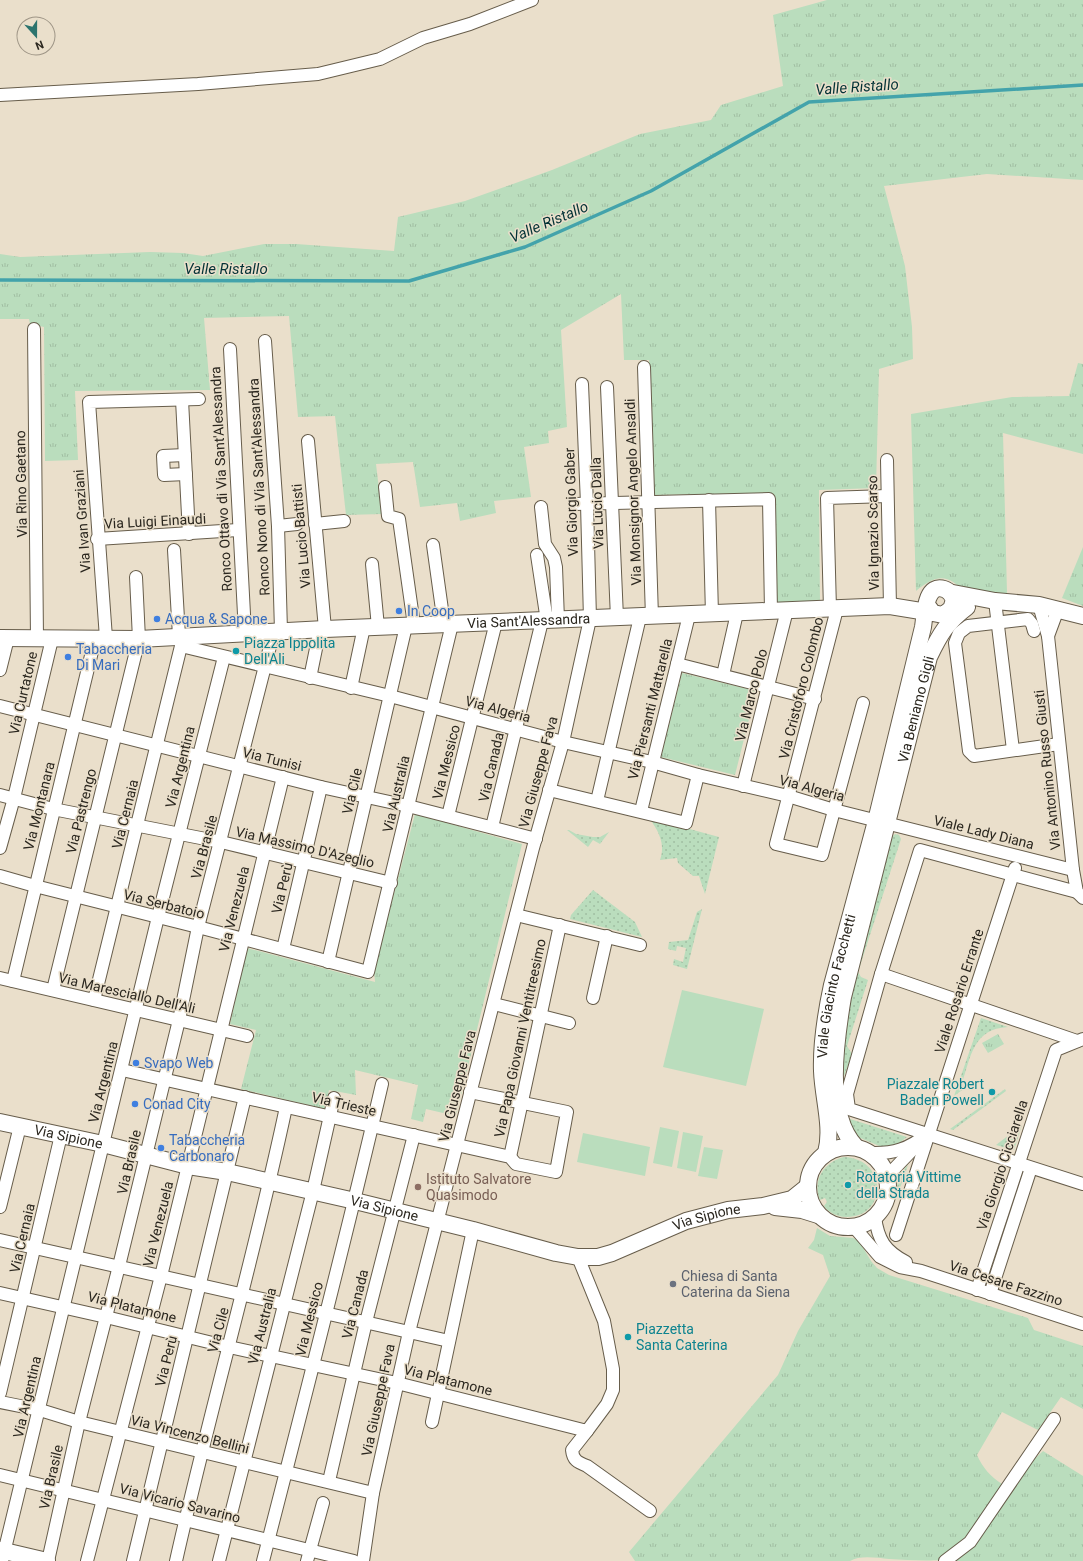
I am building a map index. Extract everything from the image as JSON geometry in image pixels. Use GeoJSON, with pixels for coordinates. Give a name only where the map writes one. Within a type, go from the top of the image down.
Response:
{"type":"FeatureCollection","features":[{"type":"Feature","properties":{"kind":"street"},"geometry":{"type":"LineString","coordinates":[[0,95],[198,84],[318,74],[380,59],[424,38],[470,24],[532,0]]}},
{"type":"Feature","properties":{"kind":"street","name":"Via Rino Gaetano"},"geometry":{"type":"LineString","coordinates":[[34,329],[44,639]]}},
{"type":"Feature","properties":{"kind":"street","name":"Ronco Nono di Via Sant'Alessandra"},"geometry":{"type":"LineString","coordinates":[[265,341],[278,526],[278,631]]}},
{"type":"Feature","properties":{"kind":"street","name":"Ronco Ottavo di Via Sant'Alessandra"},"geometry":{"type":"LineString","coordinates":[[230,349],[238,530],[245,632]]}},
{"type":"Feature","properties":{"kind":"street","name":"Via Monsignor Angelo Ansaldi"},"geometry":{"type":"LineString","coordinates":[[644,367],[648,502],[646,617]]}},
{"type":"Feature","properties":{"kind":"street","name":"Via Giorgio Gaber"},"geometry":{"type":"LineString","coordinates":[[582,384],[590,619]]}},
{"type":"Feature","properties":{"kind":"street","name":"Via Lucio Dalla"},"geometry":{"type":"LineString","coordinates":[[607,386],[617,618]]}},
{"type":"Feature","properties":{"kind":"street"},"geometry":{"type":"LineString","coordinates":[[189,534],[182,400],[199,399]]}},
{"type":"Feature","properties":{"kind":"street","name":"Via Ivan Graziani"},"geometry":{"type":"LineString","coordinates":[[101,638],[89,402],[182,400]]}},
{"type":"Feature","properties":{"kind":"street","name":"Via Lucio Battisti"},"geometry":{"type":"LineString","coordinates":[[308,441],[323,629]]}},
{"type":"Feature","properties":{"kind":"street"},"geometry":{"type":"LineString","coordinates":[[185,455],[163,456],[164,476],[186,474]]}},
{"type":"Feature","properties":{"kind":"street","name":"Via Ignazio Scarso"},"geometry":{"type":"LineString","coordinates":[[887,460],[890,606]]}},
{"type":"Feature","properties":{"kind":"street"},"geometry":{"type":"LineString","coordinates":[[385,487],[388,516],[399,519],[410,626]]}},
{"type":"Feature","properties":{"kind":"street","name":"Via Cristoforo Colombo"},"geometry":{"type":"LineString","coordinates":[[834,810],[822,855],[776,844],[815,699],[833,609],[827,498],[888,496]]}},
{"type":"Feature","properties":{"kind":"street"},"geometry":{"type":"LineString","coordinates":[[575,504],[769,499],[771,611]]}},
{"type":"Feature","properties":{"kind":"street"},"geometry":{"type":"LineString","coordinates":[[710,500],[712,614]]}},
{"type":"Feature","properties":{"kind":"street"},"geometry":{"type":"LineString","coordinates":[[541,507],[545,544],[554,558],[556,567],[549,621]]}},
{"type":"Feature","properties":{"kind":"street"},"geometry":{"type":"LineString","coordinates":[[315,524],[344,522]]}},
{"type":"Feature","properties":{"kind":"street"},"geometry":{"type":"LineString","coordinates":[[278,526],[297,524]]}},
{"type":"Feature","properties":{"kind":"street","name":"Via Luigi Einaudi"},"geometry":{"type":"LineString","coordinates":[[97,539],[238,530]]}},
{"type":"Feature","properties":{"kind":"street"},"geometry":{"type":"LineString","coordinates":[[433,545],[448,624]]}},
{"type":"Feature","properties":{"kind":"street","name":"Via Cernaia"},"geometry":{"type":"LineString","coordinates":[[94,1000],[182,639],[174,550]]}},
{"type":"Feature","properties":{"kind":"street"},"geometry":{"type":"LineString","coordinates":[[537,555],[549,621]]}},
{"type":"Feature","properties":{"kind":"street"},"geometry":{"type":"LineString","coordinates":[[351,688],[371,627],[372,564]]}},
{"type":"Feature","properties":{"kind":"street","name":"Via Pastrengo"},"geometry":{"type":"LineString","coordinates":[[52,990],[96,818],[139,639],[136,577]]}},
{"type":"Feature","properties":{"kind":"street"},"geometry":{"type":"LineString","coordinates":[[890,606],[932,611],[951,610],[954,600],[950,592],[994,601],[1039,605],[1083,616]]}},
{"type":"Feature","properties":{"kind":"street"},"geometry":{"type":"LineString","coordinates":[[890,606],[912,601],[932,611],[967,607],[994,601]]}},
{"type":"Feature","properties":{"kind":"street"},"geometry":{"type":"LineString","coordinates":[[994,601],[1013,750]]}},
{"type":"Feature","properties":{"kind":"street","name":"Via Antonino Russo Giusti"},"geometry":{"type":"LineString","coordinates":[[1039,605],[1048,636],[1074,870],[1080,895]]}},
{"type":"Feature","properties":{"kind":"street","name":"Via Sant'Alessandra"},"geometry":{"type":"LineString","coordinates":[[4,638],[182,639],[245,632],[549,621],[890,606]]}},
{"type":"Feature","properties":{"kind":"street","name":"Via Beniamo Gigli"},"geometry":{"type":"LineString","coordinates":[[882,822],[929,657],[944,627],[967,607]]}},
{"type":"Feature","properties":{"kind":"street"},"geometry":{"type":"LineString","coordinates":[[1048,636],[1058,609]]}},
{"type":"Feature","properties":{"kind":"street","name":"Via Marco Polo"},"geometry":{"type":"LineString","coordinates":[[743,786],[787,610]]}},
{"type":"Feature","properties":{"kind":"street"},"geometry":{"type":"LineString","coordinates":[[929,657],[932,611]]}},
{"type":"Feature","properties":{"kind":"street","name":"Via Beniamo Gigli"},"geometry":{"type":"LineString","coordinates":[[882,822],[932,611]]}},
{"type":"Feature","properties":{"kind":"street"},"geometry":{"type":"LineString","coordinates":[[723,675],[737,613]]}},
{"type":"Feature","properties":{"kind":"street","name":"Via Piersanti Mattarella"},"geometry":{"type":"LineString","coordinates":[[641,811],[689,615]]}},
{"type":"Feature","properties":{"kind":"street"},"geometry":{"type":"LineString","coordinates":[[597,801],[608,752],[646,617]]}},
{"type":"Feature","properties":{"kind":"street","name":"Via Giuseppe Fava"},"geometry":{"type":"LineString","coordinates":[[362,1561],[373,1493],[409,1332],[458,1146],[470,1092],[516,915],[563,742],[590,619]]}},
{"type":"Feature","properties":{"kind":"street"},"geometry":{"type":"LineString","coordinates":[[1034,631],[1032,624],[1028,619],[968,626],[958,633],[954,643],[969,751],[974,756],[1059,744]]}},
{"type":"Feature","properties":{"kind":"street","name":"Via Canada"},"geometry":{"type":"LineString","coordinates":[[492,827],[515,729],[549,621]]}},
{"type":"Feature","properties":{"kind":"street","name":"Via Messico"},"geometry":{"type":"LineString","coordinates":[[448,816],[496,622]]}},
{"type":"Feature","properties":{"kind":"street","name":"Via Australia"},"geometry":{"type":"LineString","coordinates":[[368,972],[433,708],[448,624]]}},
{"type":"Feature","properties":{"kind":"street","name":"Via Cile"},"geometry":{"type":"LineString","coordinates":[[328,962],[390,696],[410,626]]}},
{"type":"Feature","properties":{"kind":"street"},"geometry":{"type":"LineString","coordinates":[[310,678],[323,629]]}},
{"type":"Feature","properties":{"kind":"street","name":"Via Brasile"},"geometry":{"type":"LineString","coordinates":[[48,1561],[79,1422],[179,1020],[198,927],[241,766],[265,666],[278,631]]}},
{"type":"Feature","properties":{"kind":"street"},"geometry":{"type":"LineString","coordinates":[[0,670],[4,638]]}},
{"type":"Feature","properties":{"kind":"street","name":"Via Montanara"},"geometry":{"type":"LineString","coordinates":[[13,981],[74,726],[101,638]]}},
{"type":"Feature","properties":{"kind":"street","name":"Via Curtatone"},"geometry":{"type":"LineString","coordinates":[[0,848],[14,798],[33,714],[44,639]]}},
{"type":"Feature","properties":{"kind":"street","name":"Via Algeria"},"geometry":{"type":"LineString","coordinates":[[182,639],[224,657],[390,696],[563,742],[652,762],[698,775],[788,796],[834,810],[882,822]]}},
{"type":"Feature","properties":{"kind":"street","name":"Via Argentina"},"geometry":{"type":"LineString","coordinates":[[3,1556],[40,1410],[158,917],[224,657]]}},
{"type":"Feature","properties":{"kind":"street"},"geometry":{"type":"LineString","coordinates":[[677,664],[815,699]]}},
{"type":"Feature","properties":{"kind":"street"},"geometry":{"type":"LineString","coordinates":[[834,810],[863,704]]}},
{"type":"Feature","properties":{"kind":"street","name":"Via Tunisi"},"geometry":{"type":"LineString","coordinates":[[0,706],[74,726],[408,806],[536,839]]}},
{"type":"Feature","properties":{"kind":"street"},"geometry":{"type":"LineString","coordinates":[[549,790],[686,822],[698,775]]}},
{"type":"Feature","properties":{"kind":"street","name":"Via Venezuela"},"geometry":{"type":"LineString","coordinates":[[87,1561],[161,1276],[188,1166],[205,1088],[283,777]]}},
{"type":"Feature","properties":{"kind":"street","name":"Via Perù"},"geometry":{"type":"LineString","coordinates":[[283,949],[321,786]]}},
{"type":"Feature","properties":{"kind":"street","name":"Via Massimo D'Azeglio"},"geometry":{"type":"LineString","coordinates":[[0,795],[54,809],[137,827],[221,842],[391,883]]}},
{"type":"Feature","properties":{"kind":"street","name":"Viale Lady Diana"},"geometry":{"type":"LineString","coordinates":[[882,822],[1017,857],[1074,870]]}},
{"type":"Feature","properties":{"kind":"street","name":"Viale Giacinto Facchetti"},"geometry":{"type":"LineString","coordinates":[[863,1150],[847,1138],[842,1128],[835,1075],[836,1034],[882,822]]}},
{"type":"Feature","properties":{"kind":"street","name":"Viale Giacinto Facchetti"},"geometry":{"type":"LineString","coordinates":[[826,1153],[830,1132],[826,1113],[822,1070],[826,1012],[882,822]]}},
{"type":"Feature","properties":{"kind":"street"},"geometry":{"type":"LineString","coordinates":[[1080,895],[1013,874],[920,850],[881,974],[847,1094],[849,1109],[925,1136],[1083,1184]]}},
{"type":"Feature","properties":{"kind":"street","name":"Viale Rosario Errante"},"geometry":{"type":"LineString","coordinates":[[896,1235],[925,1136],[970,1005],[1013,874],[1017,857]]}},
{"type":"Feature","properties":{"kind":"street","name":"Via Serbatoio"},"geometry":{"type":"LineString","coordinates":[[0,876],[117,908],[198,927],[368,972]]}},
{"type":"Feature","properties":{"kind":"street"},"geometry":{"type":"LineString","coordinates":[[516,915],[640,945]]}},
{"type":"Feature","properties":{"kind":"street","name":"Via Papa Giovanni Ventitreesimo"},"geometry":{"type":"LineString","coordinates":[[510,1157],[520,1103],[560,925]]}},
{"type":"Feature","properties":{"kind":"street"},"geometry":{"type":"LineString","coordinates":[[593,998],[607,936]]}},
{"type":"Feature","properties":{"kind":"street"},"geometry":{"type":"LineString","coordinates":[[881,974],[970,1005],[1080,1040]]}},
{"type":"Feature","properties":{"kind":"street","name":"Via Maresciallo Dell'Ali"},"geometry":{"type":"LineString","coordinates":[[0,978],[247,1036]]}},
{"type":"Feature","properties":{"kind":"street"},"geometry":{"type":"LineString","coordinates":[[494,1004],[569,1022]]}},
{"type":"Feature","properties":{"kind":"street","name":"Via Giorgio Cicciarella"},"geometry":{"type":"LineString","coordinates":[[976,1290],[1056,1050],[1080,1040]]}},
{"type":"Feature","properties":{"kind":"street","name":"Via Trieste"},"geometry":{"type":"LineString","coordinates":[[122,1070],[510,1157],[516,1164],[556,1172],[567,1112],[520,1103]]}},
{"type":"Feature","properties":{"kind":"street","name":"Via Messico"},"geometry":{"type":"LineString","coordinates":[[263,1561],[325,1313],[355,1201],[382,1084]]}},
{"type":"Feature","properties":{"kind":"street"},"geometry":{"type":"LineString","coordinates":[[470,1092],[520,1103]]}},
{"type":"Feature","properties":{"kind":"street","name":"Via Perù"},"geometry":{"type":"LineString","coordinates":[[133,1561],[245,1097]]}},
{"type":"Feature","properties":{"kind":"street","name":"Via Australia"},"geometry":{"type":"LineString","coordinates":[[219,1561],[312,1192],[334,1098]]}},
{"type":"Feature","properties":{"kind":"street","name":"Via Cile"},"geometry":{"type":"LineString","coordinates":[[176,1561],[201,1452],[243,1294],[270,1183],[286,1107]]}},
{"type":"Feature","properties":{"kind":"street","name":"Via Sipione"},"geometry":{"type":"LineString","coordinates":[[0,1122],[103,1144],[188,1166],[227,1172],[270,1183],[355,1201],[394,1212],[474,1230],[556,1254],[578,1257],[598,1257],[612,1253],[686,1221],[728,1210],[763,1206]]}},
{"type":"Feature","properties":{"kind":"street"},"geometry":{"type":"LineString","coordinates":[[0,1207],[20,1126]]}},
{"type":"Feature","properties":{"kind":"street","name":"Via Cernaia"},"geometry":{"type":"LineString","coordinates":[[0,1393],[24,1298],[61,1135]]}},
{"type":"Feature","properties":{"kind":"street","name":"Via Canada"},"geometry":{"type":"LineString","coordinates":[[329,1481],[366,1322],[414,1135]]}},
{"type":"Feature","properties":{"kind":"street"},"geometry":{"type":"LineString","coordinates":[[818,1215],[810,1202],[807,1187],[809,1174],[816,1162],[826,1153],[845,1147],[892,1154],[925,1136]]}},
{"type":"Feature","properties":{"kind":"street"},"geometry":{"type":"LineString","coordinates":[[763,1206],[802,1210],[818,1215],[835,1226],[854,1227],[866,1224],[875,1217],[886,1201],[888,1182],[894,1169],[925,1136]]}},
{"type":"Feature","properties":{"kind":"street"},"geometry":{"type":"LineString","coordinates":[[863,1150],[882,1166],[888,1182]]}},
{"type":"Feature","properties":{"kind":"street"},"geometry":{"type":"LineString","coordinates":[[990,1294],[1031,1168]]}},
{"type":"Feature","properties":{"kind":"street"},"geometry":{"type":"LineString","coordinates":[[763,1206],[792,1199],[807,1187]]}},
{"type":"Feature","properties":{"kind":"street"},"geometry":{"type":"LineString","coordinates":[[875,1217],[882,1243],[892,1255],[921,1271]]}},
{"type":"Feature","properties":{"kind":"street"},"geometry":{"type":"LineString","coordinates":[[854,1227],[880,1257],[900,1267],[921,1271]]}},
{"type":"Feature","properties":{"kind":"street"},"geometry":{"type":"LineString","coordinates":[[432,1422],[474,1230]]}},
{"type":"Feature","properties":{"kind":"street"},"geometry":{"type":"LineString","coordinates":[[0,1240],[449,1341]]}},
{"type":"Feature","properties":{"kind":"street"},"geometry":{"type":"LineString","coordinates":[[578,1257],[604,1321],[613,1369],[613,1390],[607,1404],[572,1450],[573,1457],[576,1462],[586,1466],[650,1511]]}},
{"type":"Feature","properties":{"kind":"street","name":"Via Cesare Fazzino"},"geometry":{"type":"LineString","coordinates":[[921,1271],[1083,1324]]}},
{"type":"Feature","properties":{"kind":"street","name":"Via Platamone"},"geometry":{"type":"LineString","coordinates":[[0,1293],[188,1336],[229,1347],[397,1383],[587,1431]]}},
{"type":"Feature","properties":{"kind":"street","name":"Via Vincenzo Bellini"},"geometry":{"type":"LineString","coordinates":[[0,1402],[40,1410],[79,1422],[285,1472],[329,1481],[373,1493]]}},
{"type":"Feature","properties":{"kind":"street"},"geometry":{"type":"LineString","coordinates":[[945,1561],[970,1542],[1054,1419]]}},
{"type":"Feature","properties":{"kind":"street","name":"Via Vicario Savarino"},"geometry":{"type":"LineString","coordinates":[[0,1475],[268,1541],[308,1556],[354,1561]]}},
{"type":"Feature","properties":{"kind":"street"},"geometry":{"type":"LineString","coordinates":[[308,1556],[323,1503]]}},
{"type":"Feature","properties":{"kind":"street"},"geometry":{"type":"LineString","coordinates":[[3,1556],[48,1561]]}},
{"type":"Feature","properties":{"kind":"green space"},"geometry":{"type":"Polygon","coordinates":[[[827,0],[1083,0],[1083,180],[987,174],[884,186],[905,266],[912,327],[913,359],[879,369],[876,488],[819,490],[820,602],[776,604],[773,493],[654,495],[649,360],[624,360],[621,294],[561,330],[567,427],[548,431],[549,443],[524,447],[531,497],[494,501],[496,513],[460,521],[457,503],[420,507],[413,462],[376,464],[382,514],[346,515],[335,416],[298,417],[289,316],[204,318],[210,390],[75,391],[78,460],[45,461],[44,327],[30,324],[29,319],[0,319],[0,254],[20,257],[150,252],[183,253],[203,256],[264,244],[296,244],[394,251],[398,217],[465,201],[552,170],[640,134],[711,120],[721,105],[783,86],[773,15],[827,0]]]}},
{"type":"Feature","properties":{"kind":"green space"},"geometry":{"type":"Polygon","coordinates":[[[1078,363],[1083,364],[1083,454],[1003,433],[1007,593],[974,593],[965,590],[948,579],[943,578],[929,582],[916,591],[911,414],[1012,397],[1069,396],[1078,363]]]}},
{"type":"Feature","properties":{"kind":"green space"},"geometry":{"type":"Polygon","coordinates":[[[1083,547],[1083,606],[1062,598],[1083,547]]]}},
{"type":"Feature","properties":{"kind":"green space"},"geometry":{"type":"Polygon","coordinates":[[[682,673],[756,691],[735,775],[661,757],[682,673]]]}},
{"type":"Feature","properties":{"kind":"green space"},"geometry":{"type":"Polygon","coordinates":[[[415,814],[522,844],[456,1116],[426,1109],[423,1122],[411,1119],[418,1085],[355,1070],[356,1095],[329,1090],[325,1109],[241,1089],[256,1030],[230,1024],[247,948],[375,982],[374,970],[415,814]]]}},
{"type":"Feature","properties":{"kind":"green space"},"geometry":{"type":"Polygon","coordinates":[[[649,818],[719,837],[705,894],[699,876],[693,876],[678,863],[677,858],[660,860],[662,854],[662,843],[658,832],[649,818]]]}},
{"type":"Feature","properties":{"kind":"green space"},"geometry":{"type":"Polygon","coordinates":[[[567,830],[576,834],[593,837],[600,837],[609,832],[600,844],[593,840],[588,847],[567,830]]]}},
{"type":"Feature","properties":{"kind":"green space"},"geometry":{"type":"Polygon","coordinates":[[[895,834],[899,835],[901,839],[858,972],[861,977],[868,980],[847,1046],[852,1054],[843,1079],[844,1049],[853,987],[892,837],[895,834]]]}},
{"type":"Feature","properties":{"kind":"green space"},"geometry":{"type":"Polygon","coordinates":[[[593,890],[635,922],[642,937],[570,919],[571,915],[593,890]]]}},
{"type":"Feature","properties":{"kind":"green space"},"geometry":{"type":"Polygon","coordinates":[[[702,909],[687,969],[673,965],[674,959],[683,962],[686,948],[677,946],[676,951],[668,949],[669,942],[688,940],[697,912],[702,909]]]}},
{"type":"Feature","properties":{"kind":"green space"},"geometry":{"type":"Polygon","coordinates":[[[682,990],[764,1009],[746,1086],[663,1067],[682,990]]]}},
{"type":"Feature","properties":{"kind":"green space"},"geometry":{"type":"Polygon","coordinates":[[[981,1018],[1008,1027],[996,1029],[980,1038],[971,1054],[962,1083],[965,1088],[954,1096],[981,1018]]]}},
{"type":"Feature","properties":{"kind":"green space"},"geometry":{"type":"Polygon","coordinates":[[[998,1034],[1004,1044],[988,1053],[982,1043],[998,1034]]]}},
{"type":"Feature","properties":{"kind":"green space"},"geometry":{"type":"Polygon","coordinates":[[[1005,1089],[1006,1091],[953,1130],[950,1129],[1005,1089]]]}},
{"type":"Feature","properties":{"kind":"green space"},"geometry":{"type":"Polygon","coordinates":[[[847,1118],[907,1137],[895,1146],[884,1148],[858,1137],[854,1133],[847,1118]]]}},
{"type":"Feature","properties":{"kind":"green space"},"geometry":{"type":"Polygon","coordinates":[[[1022,1125],[1014,1150],[996,1145],[1022,1125]]]}},
{"type":"Feature","properties":{"kind":"green space"},"geometry":{"type":"Polygon","coordinates":[[[660,1127],[679,1131],[672,1167],[653,1163],[660,1127]]]}},
{"type":"Feature","properties":{"kind":"green space"},"geometry":{"type":"Polygon","coordinates":[[[683,1132],[703,1136],[696,1172],[677,1168],[683,1132]]]}},
{"type":"Feature","properties":{"kind":"green space"},"geometry":{"type":"Polygon","coordinates":[[[583,1133],[650,1147],[645,1176],[577,1162],[583,1133]]]}},
{"type":"Feature","properties":{"kind":"green space"},"geometry":{"type":"Polygon","coordinates":[[[704,1147],[723,1150],[717,1179],[698,1176],[704,1147]]]}},
{"type":"Feature","properties":{"kind":"green space"},"geometry":{"type":"Polygon","coordinates":[[[844,1157],[859,1160],[869,1167],[875,1177],[877,1188],[875,1199],[869,1208],[860,1215],[846,1217],[828,1211],[824,1206],[827,1202],[825,1198],[820,1200],[818,1193],[819,1179],[822,1173],[831,1163],[844,1157]]]}},
{"type":"Feature","properties":{"kind":"green space"},"geometry":{"type":"Polygon","coordinates":[[[908,1165],[897,1197],[897,1183],[899,1176],[908,1165]]]}},
{"type":"Feature","properties":{"kind":"green space"},"geometry":{"type":"Polygon","coordinates":[[[817,1228],[830,1236],[853,1238],[859,1241],[877,1268],[889,1275],[1028,1318],[1034,1330],[1083,1346],[1083,1409],[1061,1397],[1038,1430],[1002,1412],[977,1455],[987,1471],[1002,1484],[967,1538],[949,1556],[941,1560],[909,1560],[869,1557],[850,1561],[635,1561],[629,1552],[778,1375],[798,1331],[830,1276],[823,1255],[808,1248],[814,1240],[817,1228]]]}},
{"type":"Feature","properties":{"kind":"green space"},"geometry":{"type":"Polygon","coordinates":[[[1043,1451],[1083,1476],[1083,1561],[955,1561],[983,1530],[1028,1465],[1043,1451]]]}},
{"type":"Feature","properties":{"kind":"waterway","name":"Valle Ristallo"},"geometry":{"type":"LineString","coordinates":[[0,280],[409,281],[525,247],[651,191],[809,102],[1083,85]]}},
{"type":"Feature","properties":{"kind":"place","name":"In Coop"},"geometry":{"type":"Point","coordinates":[399,611]}},
{"type":"Feature","properties":{"kind":"place","name":"Acqua & Sapone"},"geometry":{"type":"Point","coordinates":[157,619]}},
{"type":"Feature","properties":{"kind":"place","name":"Piazza Ippolita Dell'Ali"},"geometry":{"type":"Point","coordinates":[236,651]}},
{"type":"Feature","properties":{"kind":"place","name":"Tabaccheria Di Mari"},"geometry":{"type":"Point","coordinates":[68,657]}},
{"type":"Feature","properties":{"kind":"place","name":"Svapo Web"},"geometry":{"type":"Point","coordinates":[136,1063]}},
{"type":"Feature","properties":{"kind":"place","name":"Piazzale Robert Baden Powell"},"geometry":{"type":"Point","coordinates":[992,1092]}},
{"type":"Feature","properties":{"kind":"place","name":"Conad City"},"geometry":{"type":"Point","coordinates":[135,1104]}},
{"type":"Feature","properties":{"kind":"place","name":"Tabaccheria Carbonaro"},"geometry":{"type":"Point","coordinates":[161,1148]}},
{"type":"Feature","properties":{"kind":"place","name":"Rotatoria Vittime della Strada"},"geometry":{"type":"Point","coordinates":[848,1185]}},
{"type":"Feature","properties":{"kind":"place","name":"Istituto Salvatore Quasimodo"},"geometry":{"type":"Point","coordinates":[418,1187]}},
{"type":"Feature","properties":{"kind":"place","name":"Chiesa di Santa Caterina da Siena"},"geometry":{"type":"Point","coordinates":[673,1284]}},
{"type":"Feature","properties":{"kind":"place","name":"Piazzetta Santa Caterina"},"geometry":{"type":"Point","coordinates":[628,1337]}}]}
